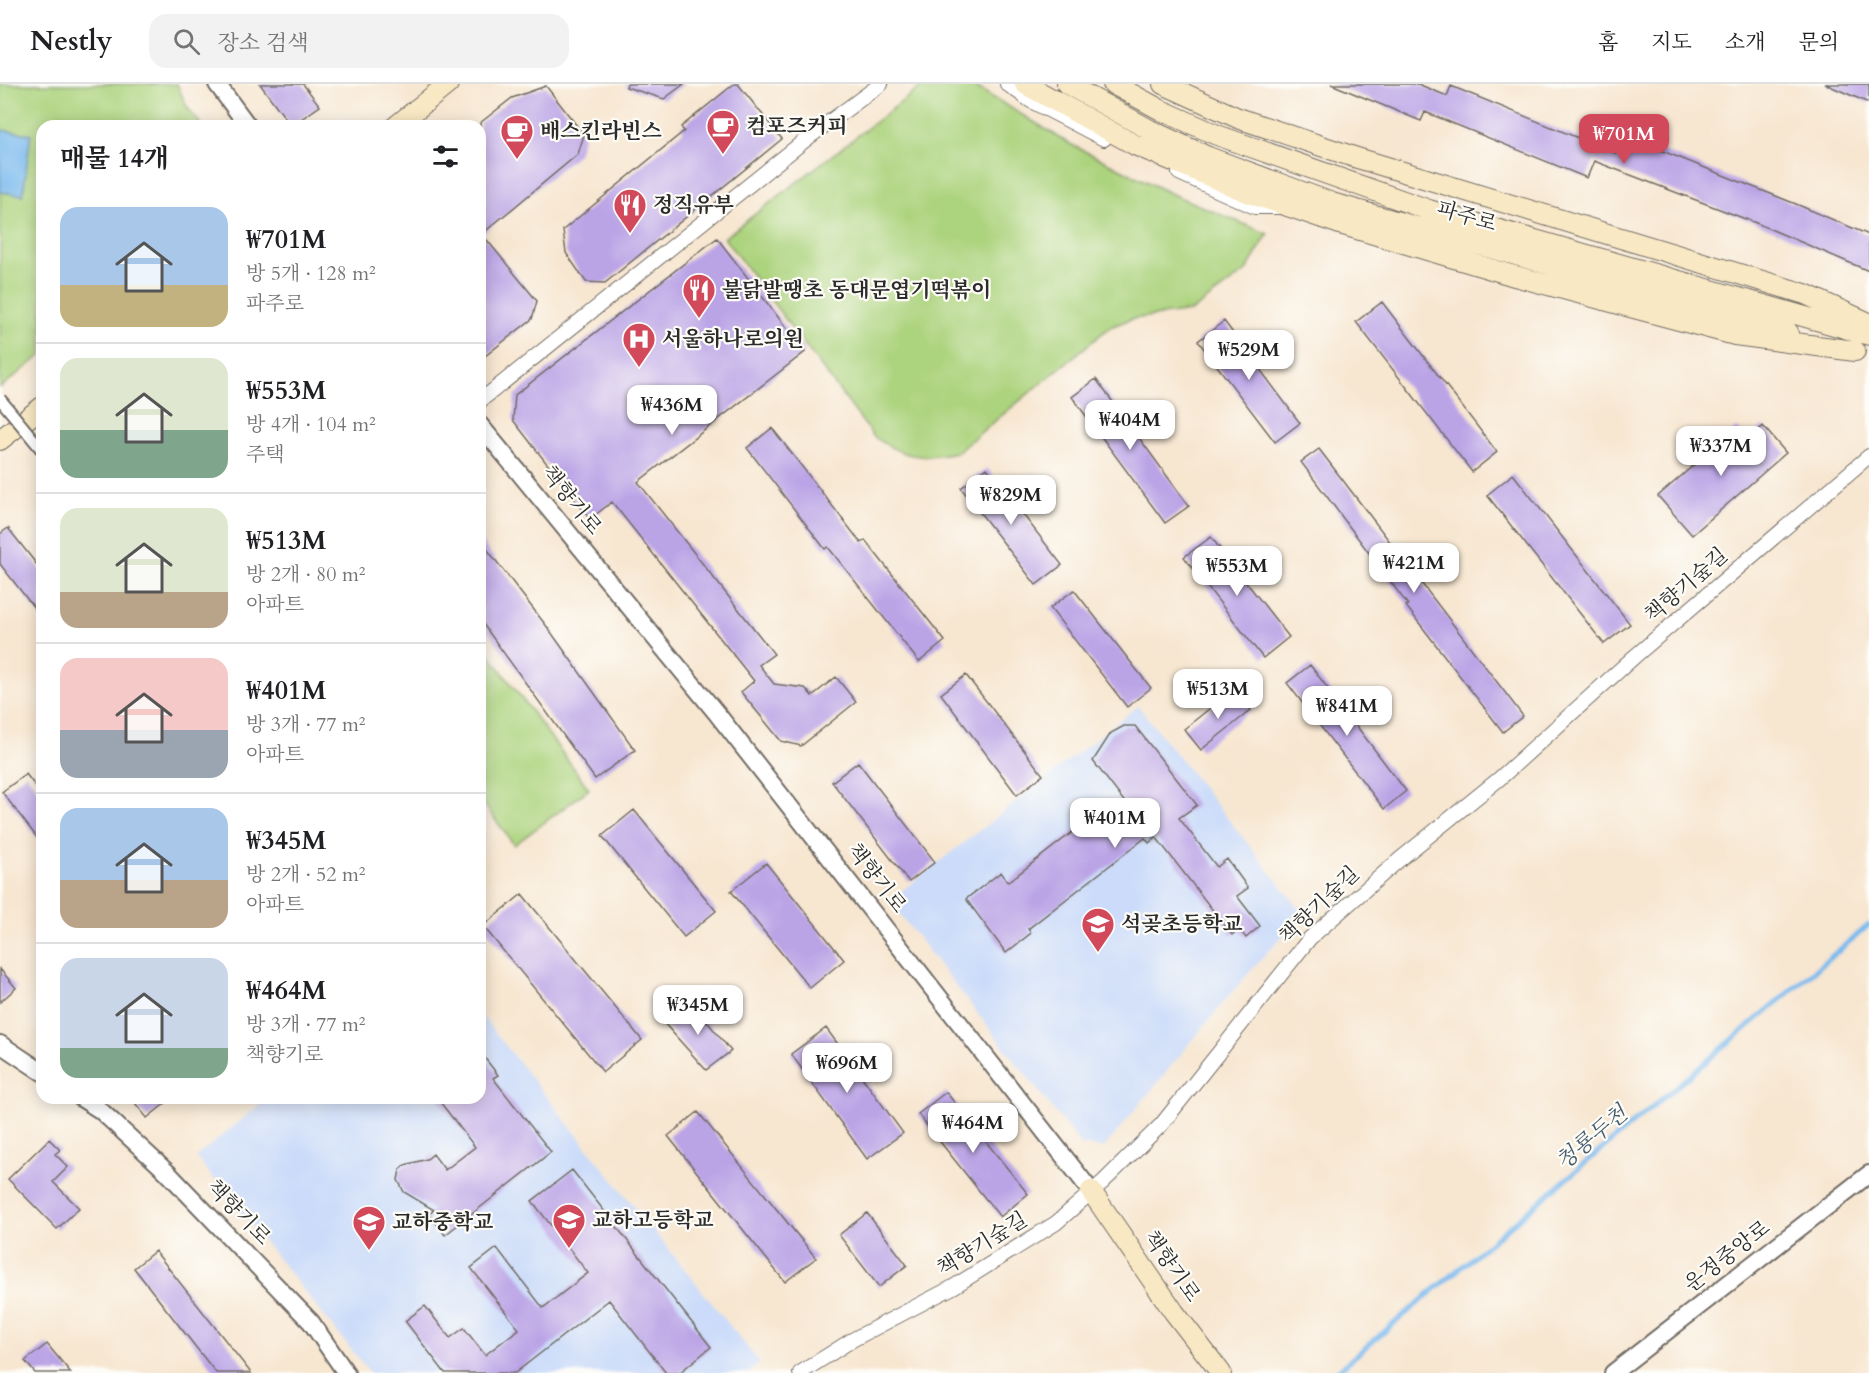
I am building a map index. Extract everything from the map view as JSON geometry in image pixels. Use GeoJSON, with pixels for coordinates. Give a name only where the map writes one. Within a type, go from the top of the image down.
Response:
{"type":"FeatureCollection","features":[{"type":"Feature","properties":{"kind":"main road"},"geometry":{"type":"LineString","coordinates":[[403,120],[448,84]]}},
{"type":"Feature","properties":{"kind":"main road"},"geometry":{"type":"LineString","coordinates":[[1025,84],[1135,145],[1251,194],[1343,225],[1511,275],[1735,335],[1862,353]]}},
{"type":"Feature","properties":{"kind":"main road","name":"파주로"},"geometry":{"type":"LineString","coordinates":[[1066,84],[1150,130],[1208,157],[1332,203],[1862,353]]}},
{"type":"Feature","properties":{"kind":"main road","name":"파주로"},"geometry":{"type":"LineString","coordinates":[[1113,84],[1161,110],[1217,135],[1429,210],[1869,335]]}},
{"type":"Feature","properties":{"kind":"main road"},"geometry":{"type":"LineString","coordinates":[[1163,84],[1238,118],[1354,158],[1804,294],[1869,323]]}},
{"type":"Feature","properties":{"kind":"main road"},"geometry":{"type":"LineString","coordinates":[[0,440],[36,412]]}},
{"type":"Feature","properties":{"kind":"main road","name":"책향기로"},"geometry":{"type":"LineString","coordinates":[[1091,1191],[1174,1312],[1221,1373]]}},
{"type":"Feature","properties":{"kind":"street"},"geometry":{"type":"LineString","coordinates":[[217,84],[244,120]]}},
{"type":"Feature","properties":{"kind":"street"},"geometry":{"type":"LineString","coordinates":[[486,396],[809,137],[881,84]]}},
{"type":"Feature","properties":{"kind":"street"},"geometry":{"type":"LineString","coordinates":[[1007,84],[1031,101],[1068,120],[1200,183],[1255,207],[1288,207]]}},
{"type":"Feature","properties":{"kind":"street"},"geometry":{"type":"LineString","coordinates":[[0,399],[36,443]]}},
{"type":"Feature","properties":{"kind":"street","name":"책향기로"},"geometry":{"type":"LineString","coordinates":[[486,433],[732,733],[1091,1191]]}},
{"type":"Feature","properties":{"kind":"street","name":"책향기숲길"},"geometry":{"type":"LineString","coordinates":[[800,1373],[852,1340],[972,1276],[1056,1223],[1103,1182],[1161,1125],[1310,938],[1499,779],[1634,657],[1869,456]]}},
{"type":"Feature","properties":{"kind":"street"},"geometry":{"type":"LineString","coordinates":[[0,1044],[36,1068]]}},
{"type":"Feature","properties":{"kind":"street","name":"책향기로"},"geometry":{"type":"LineString","coordinates":[[90,1104],[100,1110],[167,1172],[311,1322],[346,1373]]}},
{"type":"Feature","properties":{"kind":"street","name":"운정중앙로"},"geometry":{"type":"LineString","coordinates":[[1613,1373],[1869,1174]]}},
{"type":"Feature","properties":{"kind":"shaded area","name":"석곶초등학교"},"geometry":{"type":"Polygon","coordinates":[[[1138,706],[1303,913],[1232,992],[1104,1148],[1081,1145],[889,901],[1138,706]]]}},
{"type":"Feature","properties":{"kind":"shaded area"},"geometry":{"type":"Polygon","coordinates":[[[486,1021],[760,1363],[748,1373],[370,1373],[196,1157],[261,1104],[486,1104],[486,1021]]]}},
{"type":"Feature","properties":{"kind":"green space"},"geometry":{"type":"Polygon","coordinates":[[[0,84],[177,84],[187,107],[197,120],[36,120],[36,360],[0,388],[0,84]]]}},
{"type":"Feature","properties":{"kind":"green space"},"geometry":{"type":"Polygon","coordinates":[[[925,84],[971,84],[1072,145],[1174,195],[1268,234],[1246,271],[1192,311],[1131,319],[1110,327],[957,452],[923,456],[896,450],[874,437],[724,238],[925,84]]]}},
{"type":"Feature","properties":{"kind":"green space"},"geometry":{"type":"Polygon","coordinates":[[[486,650],[589,789],[514,845],[486,807],[486,650]]]}},
{"type":"Feature","properties":{"kind":"water"},"geometry":{"type":"Polygon","coordinates":[[[0,130],[31,134],[23,195],[0,192],[0,130]]]}},
{"type":"Feature","properties":{"kind":"building"},"geometry":{"type":"Polygon","coordinates":[[[260,84],[303,84],[320,106],[300,120],[287,120],[260,84]]]}},
{"type":"Feature","properties":{"kind":"building"},"geometry":{"type":"Polygon","coordinates":[[[627,84],[684,84],[664,99],[626,87],[627,84]]]}},
{"type":"Feature","properties":{"kind":"building"},"geometry":{"type":"Polygon","coordinates":[[[734,84],[738,84],[782,139],[605,283],[586,282],[566,253],[563,230],[684,131],[681,127],[734,84]]]}},
{"type":"Feature","properties":{"kind":"building"},"geometry":{"type":"Polygon","coordinates":[[[1331,84],[1418,84],[1447,96],[1451,86],[1615,153],[1622,135],[1869,235],[1869,271],[1756,223],[1594,161],[1587,178],[1425,112],[1421,121],[1331,84]]]}},
{"type":"Feature","properties":{"kind":"building"},"geometry":{"type":"Polygon","coordinates":[[[1825,84],[1869,84],[1869,103],[1825,84]]]}},
{"type":"Feature","properties":{"kind":"building"},"geometry":{"type":"Polygon","coordinates":[[[546,86],[584,135],[578,154],[486,231],[486,120],[484,120],[512,98],[546,86]]]}},
{"type":"Feature","properties":{"kind":"building"},"geometry":{"type":"Polygon","coordinates":[[[717,238],[805,352],[638,482],[774,654],[759,665],[774,684],[805,688],[812,696],[836,677],[856,702],[801,746],[781,741],[741,692],[754,681],[612,502],[590,519],[513,420],[515,395],[717,238]]]}},
{"type":"Feature","properties":{"kind":"building"},"geometry":{"type":"Polygon","coordinates":[[[486,239],[537,301],[532,319],[486,355],[486,239]]]}},
{"type":"Feature","properties":{"kind":"building"},"geometry":{"type":"Polygon","coordinates":[[[1382,302],[1497,452],[1472,472],[1356,322],[1382,302]]]}},
{"type":"Feature","properties":{"kind":"building"},"geometry":{"type":"Polygon","coordinates":[[[1224,321],[1300,423],[1275,442],[1198,341],[1224,321]]]}},
{"type":"Feature","properties":{"kind":"building"},"geometry":{"type":"Polygon","coordinates":[[[1096,379],[1189,506],[1165,523],[1072,397],[1096,379]]]}},
{"type":"Feature","properties":{"kind":"building"},"geometry":{"type":"Polygon","coordinates":[[[1763,426],[1786,453],[1692,535],[1658,496],[1737,428],[1748,440],[1763,426]]]}},
{"type":"Feature","properties":{"kind":"building"},"geometry":{"type":"Polygon","coordinates":[[[772,428],[861,543],[865,540],[945,641],[919,662],[828,547],[825,549],[747,448],[772,428]]]}},
{"type":"Feature","properties":{"kind":"building"},"geometry":{"type":"Polygon","coordinates":[[[1319,449],[1523,716],[1503,732],[1406,606],[1408,605],[1301,462],[1319,449]]]}},
{"type":"Feature","properties":{"kind":"building"},"geometry":{"type":"Polygon","coordinates":[[[987,468],[1062,565],[1036,585],[961,488],[987,468]]]}},
{"type":"Feature","properties":{"kind":"building"},"geometry":{"type":"Polygon","coordinates":[[[1513,474],[1630,624],[1604,644],[1487,495],[1513,474]]]}},
{"type":"Feature","properties":{"kind":"building"},"geometry":{"type":"Polygon","coordinates":[[[8,528],[36,563],[36,610],[0,564],[0,534],[8,528]]]}},
{"type":"Feature","properties":{"kind":"building"},"geometry":{"type":"Polygon","coordinates":[[[1211,537],[1289,637],[1263,658],[1184,557],[1211,537]]]}},
{"type":"Feature","properties":{"kind":"building"},"geometry":{"type":"Polygon","coordinates":[[[486,548],[548,628],[635,750],[595,779],[486,628],[486,548]]]}},
{"type":"Feature","properties":{"kind":"building"},"geometry":{"type":"Polygon","coordinates":[[[1074,590],[1151,688],[1127,707],[1050,608],[1074,590]]]}},
{"type":"Feature","properties":{"kind":"building"},"geometry":{"type":"Polygon","coordinates":[[[1310,665],[1406,791],[1384,809],[1287,683],[1310,665]]]}},
{"type":"Feature","properties":{"kind":"building"},"geometry":{"type":"Polygon","coordinates":[[[966,675],[1043,775],[1017,795],[941,694],[966,675]]]}},
{"type":"Feature","properties":{"kind":"building"},"geometry":{"type":"Polygon","coordinates":[[[1234,689],[1251,710],[1201,750],[1184,729],[1234,689]]]}},
{"type":"Feature","properties":{"kind":"building"},"geometry":{"type":"Polygon","coordinates":[[[1124,726],[1135,726],[1197,805],[1179,818],[1217,867],[1227,859],[1248,888],[1237,896],[1260,926],[1246,938],[1239,929],[1232,935],[1156,837],[1149,843],[1145,838],[1028,929],[1031,933],[1006,953],[966,899],[1001,872],[1008,882],[1092,817],[1099,826],[1127,805],[1093,761],[1111,733],[1124,726]]]}},
{"type":"Feature","properties":{"kind":"building"},"geometry":{"type":"Polygon","coordinates":[[[858,762],[935,862],[909,882],[832,782],[858,762]]]}},
{"type":"Feature","properties":{"kind":"building"},"geometry":{"type":"Polygon","coordinates":[[[26,774],[36,787],[36,836],[2,792],[26,774]]]}},
{"type":"Feature","properties":{"kind":"building"},"geometry":{"type":"Polygon","coordinates":[[[634,810],[716,911],[684,937],[602,836],[634,810]]]}},
{"type":"Feature","properties":{"kind":"building"},"geometry":{"type":"Polygon","coordinates":[[[766,863],[844,960],[810,988],[731,891],[766,863]]]}},
{"type":"Feature","properties":{"kind":"building"},"geometry":{"type":"Polygon","coordinates":[[[522,894],[642,1040],[603,1072],[486,930],[486,924],[522,894]]]}},
{"type":"Feature","properties":{"kind":"building"},"geometry":{"type":"Polygon","coordinates":[[[0,969],[16,988],[0,1002],[0,969]]]}},
{"type":"Feature","properties":{"kind":"building"},"geometry":{"type":"Polygon","coordinates":[[[692,1003],[731,1051],[706,1070],[664,1023],[692,1003]]]}},
{"type":"Feature","properties":{"kind":"building"},"geometry":{"type":"Polygon","coordinates":[[[826,1028],[903,1133],[867,1159],[791,1054],[826,1028]]]}},
{"type":"Feature","properties":{"kind":"building"},"geometry":{"type":"Polygon","coordinates":[[[486,1060],[498,1075],[493,1078],[551,1152],[445,1235],[429,1214],[434,1210],[404,1192],[398,1180],[400,1170],[405,1165],[427,1159],[433,1154],[445,1170],[475,1147],[442,1104],[486,1104],[486,1060]]]}},
{"type":"Feature","properties":{"kind":"building"},"geometry":{"type":"Polygon","coordinates":[[[946,1092],[1028,1194],[1000,1217],[918,1114],[946,1092]]]}},
{"type":"Feature","properties":{"kind":"building"},"geometry":{"type":"Polygon","coordinates":[[[136,1104],[164,1104],[147,1118],[136,1104]]]}},
{"type":"Feature","properties":{"kind":"building"},"geometry":{"type":"Polygon","coordinates":[[[698,1112],[816,1258],[785,1282],[668,1136],[698,1112]]]}},
{"type":"Feature","properties":{"kind":"building"},"geometry":{"type":"Polygon","coordinates":[[[49,1139],[60,1150],[55,1154],[68,1167],[53,1182],[79,1208],[57,1229],[8,1179],[49,1139]]]}},
{"type":"Feature","properties":{"kind":"building"},"geometry":{"type":"Polygon","coordinates":[[[572,1170],[711,1347],[679,1373],[666,1373],[609,1300],[515,1373],[445,1373],[405,1321],[425,1306],[450,1338],[464,1328],[485,1355],[519,1329],[471,1268],[497,1248],[543,1308],[588,1273],[532,1201],[572,1170]]]}},
{"type":"Feature","properties":{"kind":"building"},"geometry":{"type":"Polygon","coordinates":[[[867,1213],[907,1265],[879,1287],[839,1235],[867,1213]]]}},
{"type":"Feature","properties":{"kind":"building"},"geometry":{"type":"Polygon","coordinates":[[[155,1251],[251,1373],[216,1373],[134,1268],[155,1251]]]}},
{"type":"Feature","properties":{"kind":"building"},"geometry":{"type":"Polygon","coordinates":[[[47,1344],[71,1373],[35,1373],[25,1361],[47,1344]]]}},
{"type":"Feature","properties":{"kind":"waterway","name":"청룡두천"},"geometry":{"type":"LineString","coordinates":[[1335,1373],[1869,925]]}},
{"type":"Feature","properties":{"kind":"place","name":"컴포즈커피"},"geometry":{"type":"Point","coordinates":[723,155]}},
{"type":"Feature","properties":{"kind":"place","name":"배스킨라빈스"},"geometry":{"type":"Point","coordinates":[517,160]}},
{"type":"Feature","properties":{"kind":"place","name":"정직유부"},"geometry":{"type":"Point","coordinates":[630,234]}},
{"type":"Feature","properties":{"kind":"place","name":"불닭발땡초 동대문엽기떡볶이"},"geometry":{"type":"Point","coordinates":[699,319]}},
{"type":"Feature","properties":{"kind":"place","name":"서울하나로의원"},"geometry":{"type":"Point","coordinates":[639,368]}},
{"type":"Feature","properties":{"kind":"place","name":"석곶초등학교"},"geometry":{"type":"Point","coordinates":[1098,953]}},
{"type":"Feature","properties":{"kind":"place","name":"교하고등학교"},"geometry":{"type":"Point","coordinates":[569,1249]}},
{"type":"Feature","properties":{"kind":"place","name":"교하중학교"},"geometry":{"type":"Point","coordinates":[369,1251]}}]}
